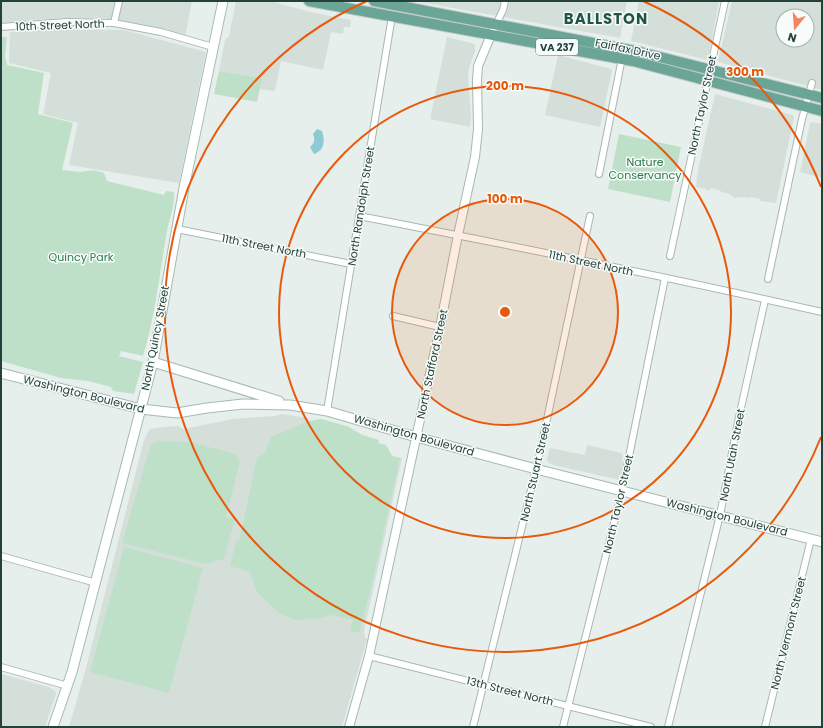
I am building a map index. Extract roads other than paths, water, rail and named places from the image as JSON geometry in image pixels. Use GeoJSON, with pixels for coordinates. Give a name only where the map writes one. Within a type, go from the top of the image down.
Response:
{"type":"FeatureCollection","features":[{"type":"Feature","properties":{"kind":"main road","name":"North Quincy Street"},"geometry":{"type":"LineString","coordinates":[[53,727],[68,686],[153,362],[177,229],[223,1]]}},
{"type":"Feature","properties":{"kind":"main road","name":"Fairfax Drive"},"geometry":{"type":"LineString","coordinates":[[309,1],[622,59],[708,80],[822,111]]}},
{"type":"Feature","properties":{"kind":"main road","name":"Fairfax Drive"},"geometry":{"type":"LineString","coordinates":[[374,1],[394,3],[624,48],[822,98]]}},
{"type":"Feature","properties":{"kind":"main road"},"geometry":{"type":"LineString","coordinates":[[153,362],[290,405]]}},
{"type":"Feature","properties":{"kind":"main road","name":"Washington Boulevard"},"geometry":{"type":"LineString","coordinates":[[1,373],[141,409],[177,413],[243,404],[290,405],[327,411],[416,437],[536,469],[822,542]]}},
{"type":"Feature","properties":{"kind":"main road","name":"North Quincy Street"},"geometry":{"type":"LineString","coordinates":[[58,727],[65,695]]}},
{"type":"Feature","properties":{"kind":"street"},"geometry":{"type":"LineString","coordinates":[[114,23],[119,1]]}},
{"type":"Feature","properties":{"kind":"street","name":"North Stafford Street"},"geometry":{"type":"LineString","coordinates":[[349,727],[369,656],[440,327],[477,143],[478,66],[505,1]]}},
{"type":"Feature","properties":{"kind":"street","name":"North Taylor Street"},"geometry":{"type":"LineString","coordinates":[[670,256],[725,1]]}},
{"type":"Feature","properties":{"kind":"street","name":"North Randolph Street"},"geometry":{"type":"LineString","coordinates":[[327,411],[394,3]]}},
{"type":"Feature","properties":{"kind":"street","name":"10th Street North"},"geometry":{"type":"LineString","coordinates":[[1,27],[67,22],[114,23],[161,32],[213,47]]}},
{"type":"Feature","properties":{"kind":"street"},"geometry":{"type":"LineString","coordinates":[[599,174],[624,48]]}},
{"type":"Feature","properties":{"kind":"street"},"geometry":{"type":"LineString","coordinates":[[768,279],[805,106],[812,83]]}},
{"type":"Feature","properties":{"kind":"street","name":"11th Street North"},"geometry":{"type":"LineString","coordinates":[[359,216],[580,260],[822,312]]}},
{"type":"Feature","properties":{"kind":"street","name":"North Stuart Street"},"geometry":{"type":"LineString","coordinates":[[473,727],[536,469],[590,216]]}},
{"type":"Feature","properties":{"kind":"street","name":"11th Street North"},"geometry":{"type":"LineString","coordinates":[[177,229],[351,264]]}},
{"type":"Feature","properties":{"kind":"street","name":"North Taylor Street"},"geometry":{"type":"LineString","coordinates":[[563,727],[622,491],[665,278]]}},
{"type":"Feature","properties":{"kind":"street","name":"North Utah Street"},"geometry":{"type":"LineString","coordinates":[[668,727],[720,515],[739,417],[765,300]]}},
{"type":"Feature","properties":{"kind":"street"},"geometry":{"type":"LineString","coordinates":[[393,316],[440,327]]}},
{"type":"Feature","properties":{"kind":"street","name":"North Vermont Street"},"geometry":{"type":"LineString","coordinates":[[765,727],[811,539]]}},
{"type":"Feature","properties":{"kind":"street"},"geometry":{"type":"LineString","coordinates":[[1,556],[96,583]]}},
{"type":"Feature","properties":{"kind":"street","name":"13th Street North"},"geometry":{"type":"LineString","coordinates":[[369,656],[651,727]]}},
{"type":"Feature","properties":{"kind":"street"},"geometry":{"type":"LineString","coordinates":[[1,667],[68,686]]}},
{"type":"Feature","properties":{"kind":"water"},"geometry":{"type":"Polygon","coordinates":[[[317,129],[322,131],[324,142],[322,148],[314,154],[310,147],[314,141],[313,134],[317,129]]]}},
{"type":"Feature","properties":{"kind":"district","name":"BALLSTON"},"geometry":{"type":"Point","coordinates":[606,19]}},
{"type":"Feature","properties":{"kind":"park label","name":"Nature Conservancy"},"geometry":{"type":"Point","coordinates":[645,168]}},
{"type":"Feature","properties":{"kind":"park label","name":"Quincy Park"},"geometry":{"type":"Point","coordinates":[81,257]}}]}
